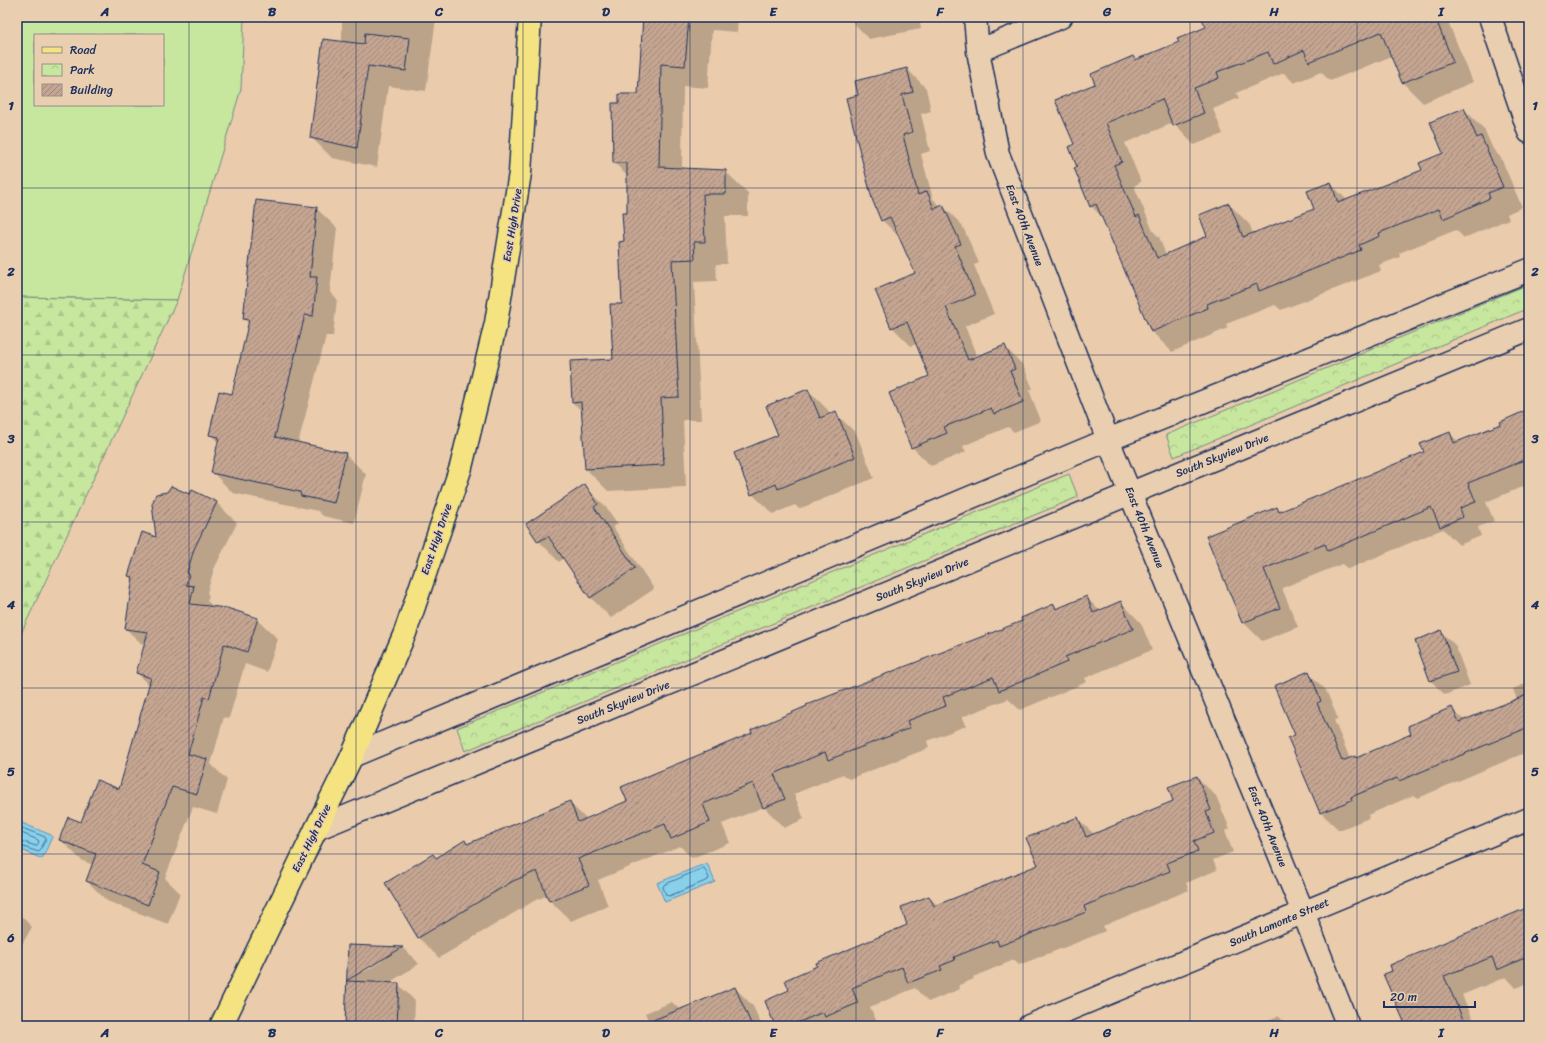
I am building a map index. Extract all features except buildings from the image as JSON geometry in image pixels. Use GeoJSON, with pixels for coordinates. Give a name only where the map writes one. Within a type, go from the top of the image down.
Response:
{"type":"FeatureCollection","features":[{"type":"Feature","properties":{"kind":"main road","name":"East High Drive"},"geometry":{"type":"LineString","coordinates":[[221,1026],[352,756],[405,633],[460,467],[494,331],[520,173],[530,17]]}},
{"type":"Feature","properties":{"kind":"street","name":"East 40th Avenue"},"geometry":{"type":"LineString","coordinates":[[975,17],[978,51],[998,154],[1108,440],[1303,912],[1348,1026]]}},
{"type":"Feature","properties":{"kind":"street"},"geometry":{"type":"LineString","coordinates":[[978,51],[1061,17]]}},
{"type":"Feature","properties":{"kind":"street"},"geometry":{"type":"LineString","coordinates":[[1490,17],[1529,132]]}},
{"type":"Feature","properties":{"kind":"street"},"geometry":{"type":"LineString","coordinates":[[352,756],[1108,440],[1529,270]]}},
{"type":"Feature","properties":{"kind":"street","name":"South Skyview Drive"},"geometry":{"type":"LineString","coordinates":[[316,828],[1529,328]]}},
{"type":"Feature","properties":{"kind":"street","name":"South Lamonte Street"},"geometry":{"type":"LineString","coordinates":[[1029,1026],[1529,819]]}},
{"type":"Feature","properties":{"kind":"green space"},"geometry":{"type":"Polygon","coordinates":[[[17,17],[244,17],[241,89],[177,300],[17,297],[17,17]]]}},
{"type":"Feature","properties":{"kind":"green space"},"geometry":{"type":"Polygon","coordinates":[[[1529,284],[1529,308],[1174,457],[1166,435],[1529,284]]]}},
{"type":"Feature","properties":{"kind":"green space"},"geometry":{"type":"Polygon","coordinates":[[[17,297],[177,300],[17,642],[17,297]]]}},
{"type":"Feature","properties":{"kind":"green space"},"geometry":{"type":"Polygon","coordinates":[[[1069,474],[1078,497],[465,751],[457,728],[1069,474]]]}},
{"type":"Feature","properties":{"kind":"water"},"geometry":{"type":"Polygon","coordinates":[[[17,821],[51,835],[52,837],[43,857],[40,858],[17,848],[17,821]]]}},
{"type":"Feature","properties":{"kind":"water"},"geometry":{"type":"Polygon","coordinates":[[[707,863],[715,882],[665,902],[657,883],[707,863]]]}}]}
